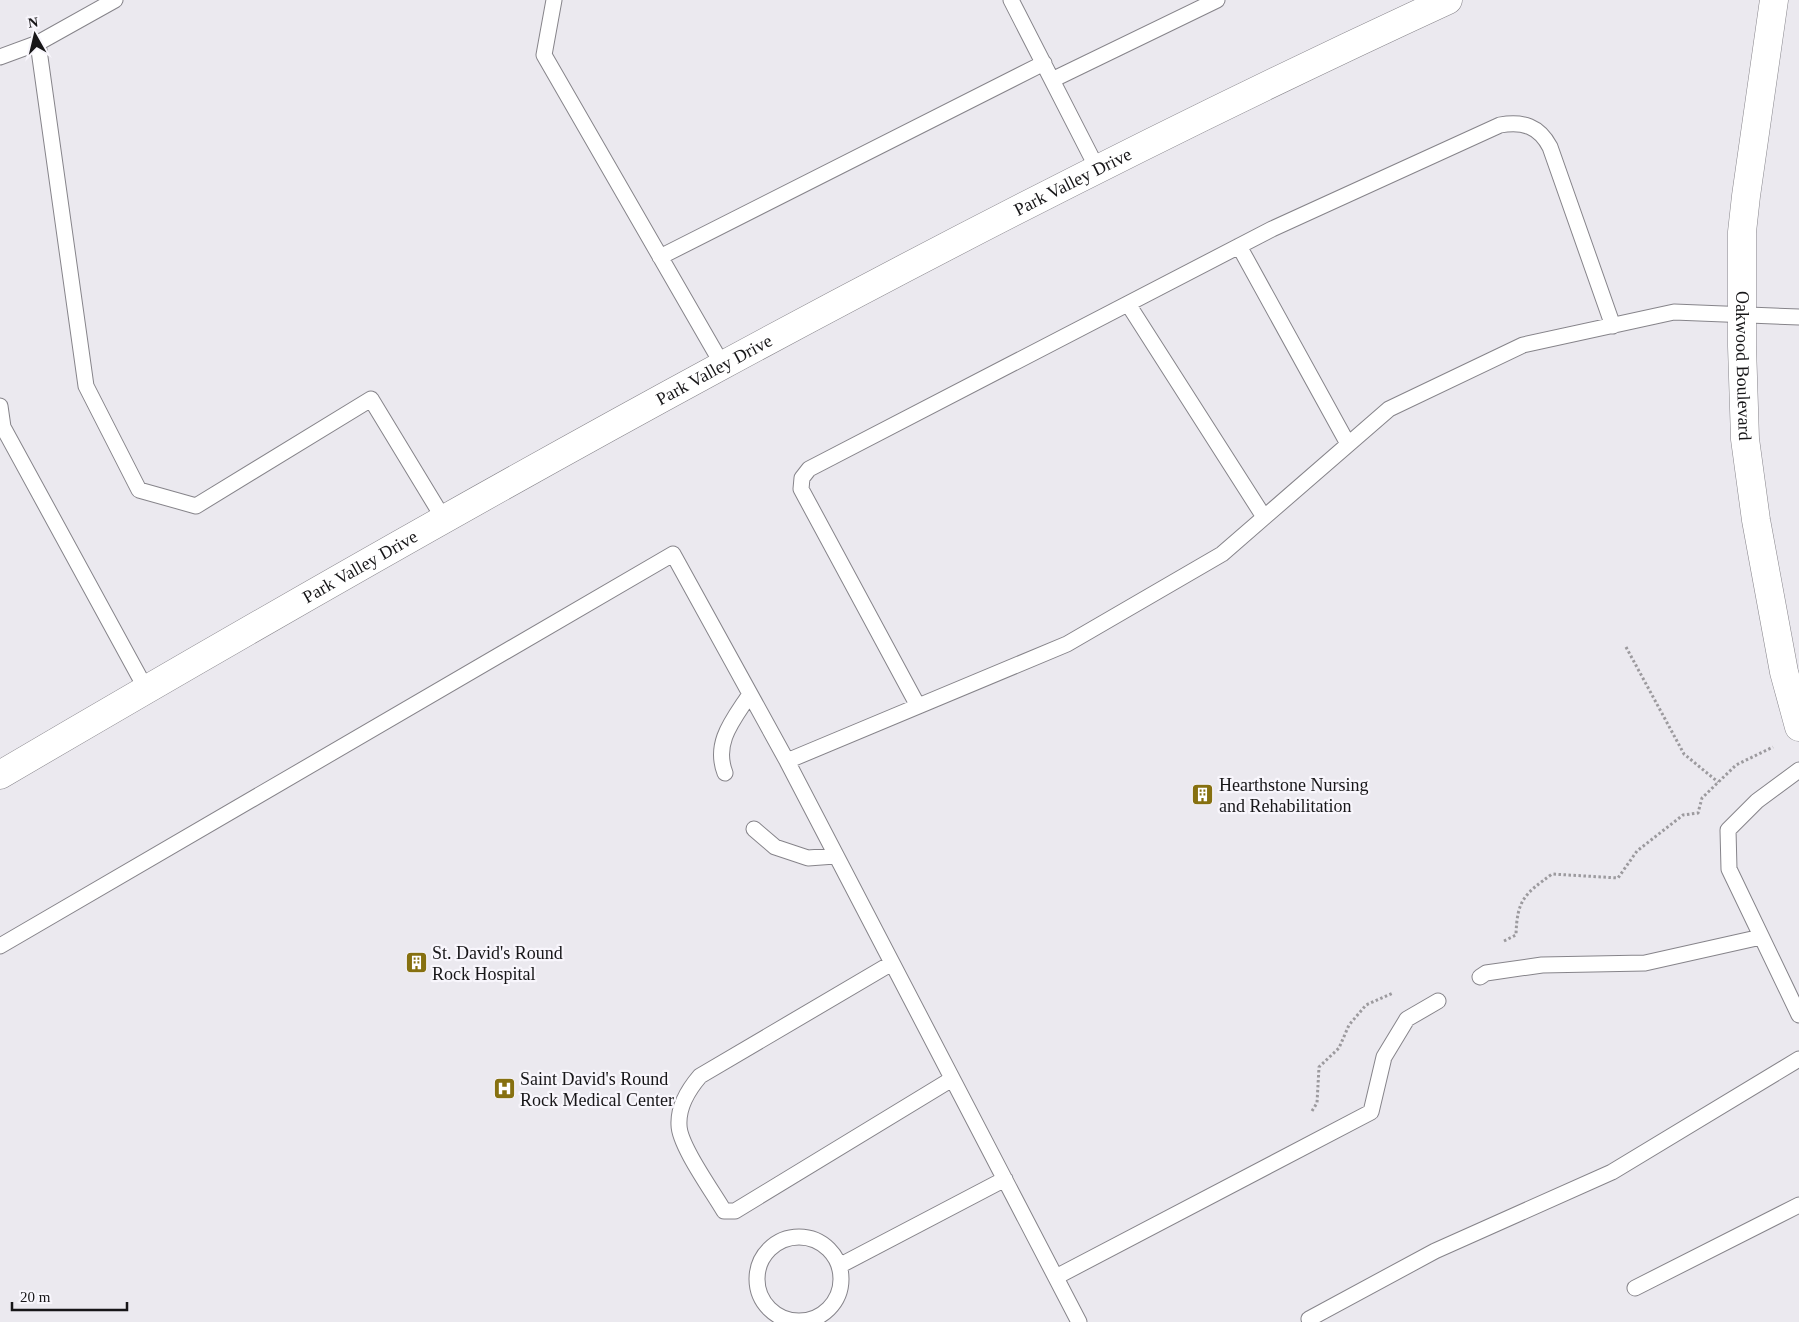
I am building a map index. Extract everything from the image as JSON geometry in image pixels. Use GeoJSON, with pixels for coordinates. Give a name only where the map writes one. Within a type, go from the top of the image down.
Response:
{"type":"FeatureCollection","features":[{"type":"Feature","properties":{"kind":"street","name":"Park Valley Drive"},"geometry":{"type":"LineString","coordinates":[[0,775],[146,689],[722,364],[1098,170],[1299,69],[1448,0]]}},
{"type":"Feature","properties":{"kind":"street","name":"Oakwood Boulevard"},"geometry":{"type":"LineString","coordinates":[[1774,0],[1742,232],[1745,439],[1755,511],[1784,672],[1799,727]]}},
{"type":"Feature","properties":{"kind":"lane"},"geometry":{"type":"LineString","coordinates":[[0,57],[38,43],[115,0]]}},
{"type":"Feature","properties":{"kind":"lane"},"geometry":{"type":"LineString","coordinates":[[554,0],[544,55],[722,364]]}},
{"type":"Feature","properties":{"kind":"lane"},"geometry":{"type":"LineString","coordinates":[[1011,0],[1098,170]]}},
{"type":"Feature","properties":{"kind":"lane"},"geometry":{"type":"LineString","coordinates":[[1052,80],[1216,0]]}},
{"type":"Feature","properties":{"kind":"lane"},"geometry":{"type":"LineString","coordinates":[[38,43],[86,386],[139,490],[196,506],[372,399],[445,521]]}},
{"type":"Feature","properties":{"kind":"lane"},"geometry":{"type":"LineString","coordinates":[[660,257],[1044,63]]}},
{"type":"Feature","properties":{"kind":"lane"},"geometry":{"type":"LineString","coordinates":[[918,706],[800,489],[802,478],[809,469],[1239,246],[1500,125],[1516,122],[1531,126],[1544,134],[1613,326]]}},
{"type":"Feature","properties":{"kind":"lane"},"geometry":{"type":"LineString","coordinates":[[1239,246],[1348,444]]}},
{"type":"Feature","properties":{"kind":"lane"},"geometry":{"type":"LineString","coordinates":[[1128,304],[1264,517]]}},
{"type":"Feature","properties":{"kind":"lane"},"geometry":{"type":"LineString","coordinates":[[787,761],[1067,644],[1222,554],[1389,408],[1523,345],[1674,312],[1799,317]]}},
{"type":"Feature","properties":{"kind":"lane"},"geometry":{"type":"LineString","coordinates":[[0,406],[3,427],[146,689]]}},
{"type":"Feature","properties":{"kind":"lane"},"geometry":{"type":"LineString","coordinates":[[0,946],[673,554],[787,761],[1079,1322]]}},
{"type":"Feature","properties":{"kind":"lane"},"geometry":{"type":"LineString","coordinates":[[725,773],[720,760],[724,734],[750,694]]}},
{"type":"Feature","properties":{"kind":"lane"},"geometry":{"type":"LineString","coordinates":[[1799,770],[1757,801],[1728,830],[1729,869],[1799,1015]]}},
{"type":"Feature","properties":{"kind":"lane"},"geometry":{"type":"LineString","coordinates":[[754,828],[775,847],[808,858],[835,856]]}},
{"type":"Feature","properties":{"kind":"lane"},"geometry":{"type":"LineString","coordinates":[[1480,978],[1486,973],[1542,965],[1645,963],[1761,937]]}},
{"type":"Feature","properties":{"kind":"lane"},"geometry":{"type":"LineString","coordinates":[[892,962],[700,1076],[687,1092],[681,1108],[679,1126],[682,1140],[724,1211],[735,1211],[952,1079]]}},
{"type":"Feature","properties":{"kind":"lane"},"geometry":{"type":"LineString","coordinates":[[1056,1277],[1371,1112],[1384,1056],[1407,1019],[1438,1001]]}},
{"type":"Feature","properties":{"kind":"lane"},"geometry":{"type":"LineString","coordinates":[[1309,1319],[1435,1251],[1612,1172],[1799,1059]]}},
{"type":"Feature","properties":{"kind":"lane"},"geometry":{"type":"LineString","coordinates":[[839,1266],[1005,1179]]}},
{"type":"Feature","properties":{"kind":"lane"},"geometry":{"type":"LineString","coordinates":[[1634,1288],[1799,1205]]}},
{"type":"Feature","properties":{"kind":"lane"},"geometry":{"type":"LineString","coordinates":[[803,1237],[814,1240],[825,1246],[839,1266],[841,1280],[838,1294],[831,1306],[814,1317],[794,1320],[781,1317],[769,1308],[761,1297],[758,1271],[769,1250],[779,1242],[803,1237]]}},
{"type":"Feature","properties":{"kind":"path"},"geometry":{"type":"LineString","coordinates":[[1626,648],[1684,754],[1718,782]]}},
{"type":"Feature","properties":{"kind":"path"},"geometry":{"type":"LineString","coordinates":[[1501,943],[1516,935],[1516,915],[1526,893],[1552,874],[1618,878],[1637,851],[1683,816],[1698,813],[1702,798],[1718,782],[1736,765],[1774,746],[1773,738]]}},
{"type":"Feature","properties":{"kind":"path"},"geometry":{"type":"LineString","coordinates":[[1307,1119],[1317,1103],[1319,1067],[1339,1048],[1349,1026],[1366,1005],[1394,993]]}},
{"type":"Feature","properties":{"kind":"place","name":"Hearthstone Nursing and Rehabilitation"},"geometry":{"type":"Point","coordinates":[1203,795]}},
{"type":"Feature","properties":{"kind":"place","name":"St. David's Round Rock Hospital"},"geometry":{"type":"Point","coordinates":[416,963]}},
{"type":"Feature","properties":{"kind":"place","name":"Saint David's Round Rock Medical Center"},"geometry":{"type":"Point","coordinates":[504,1089]}}]}
